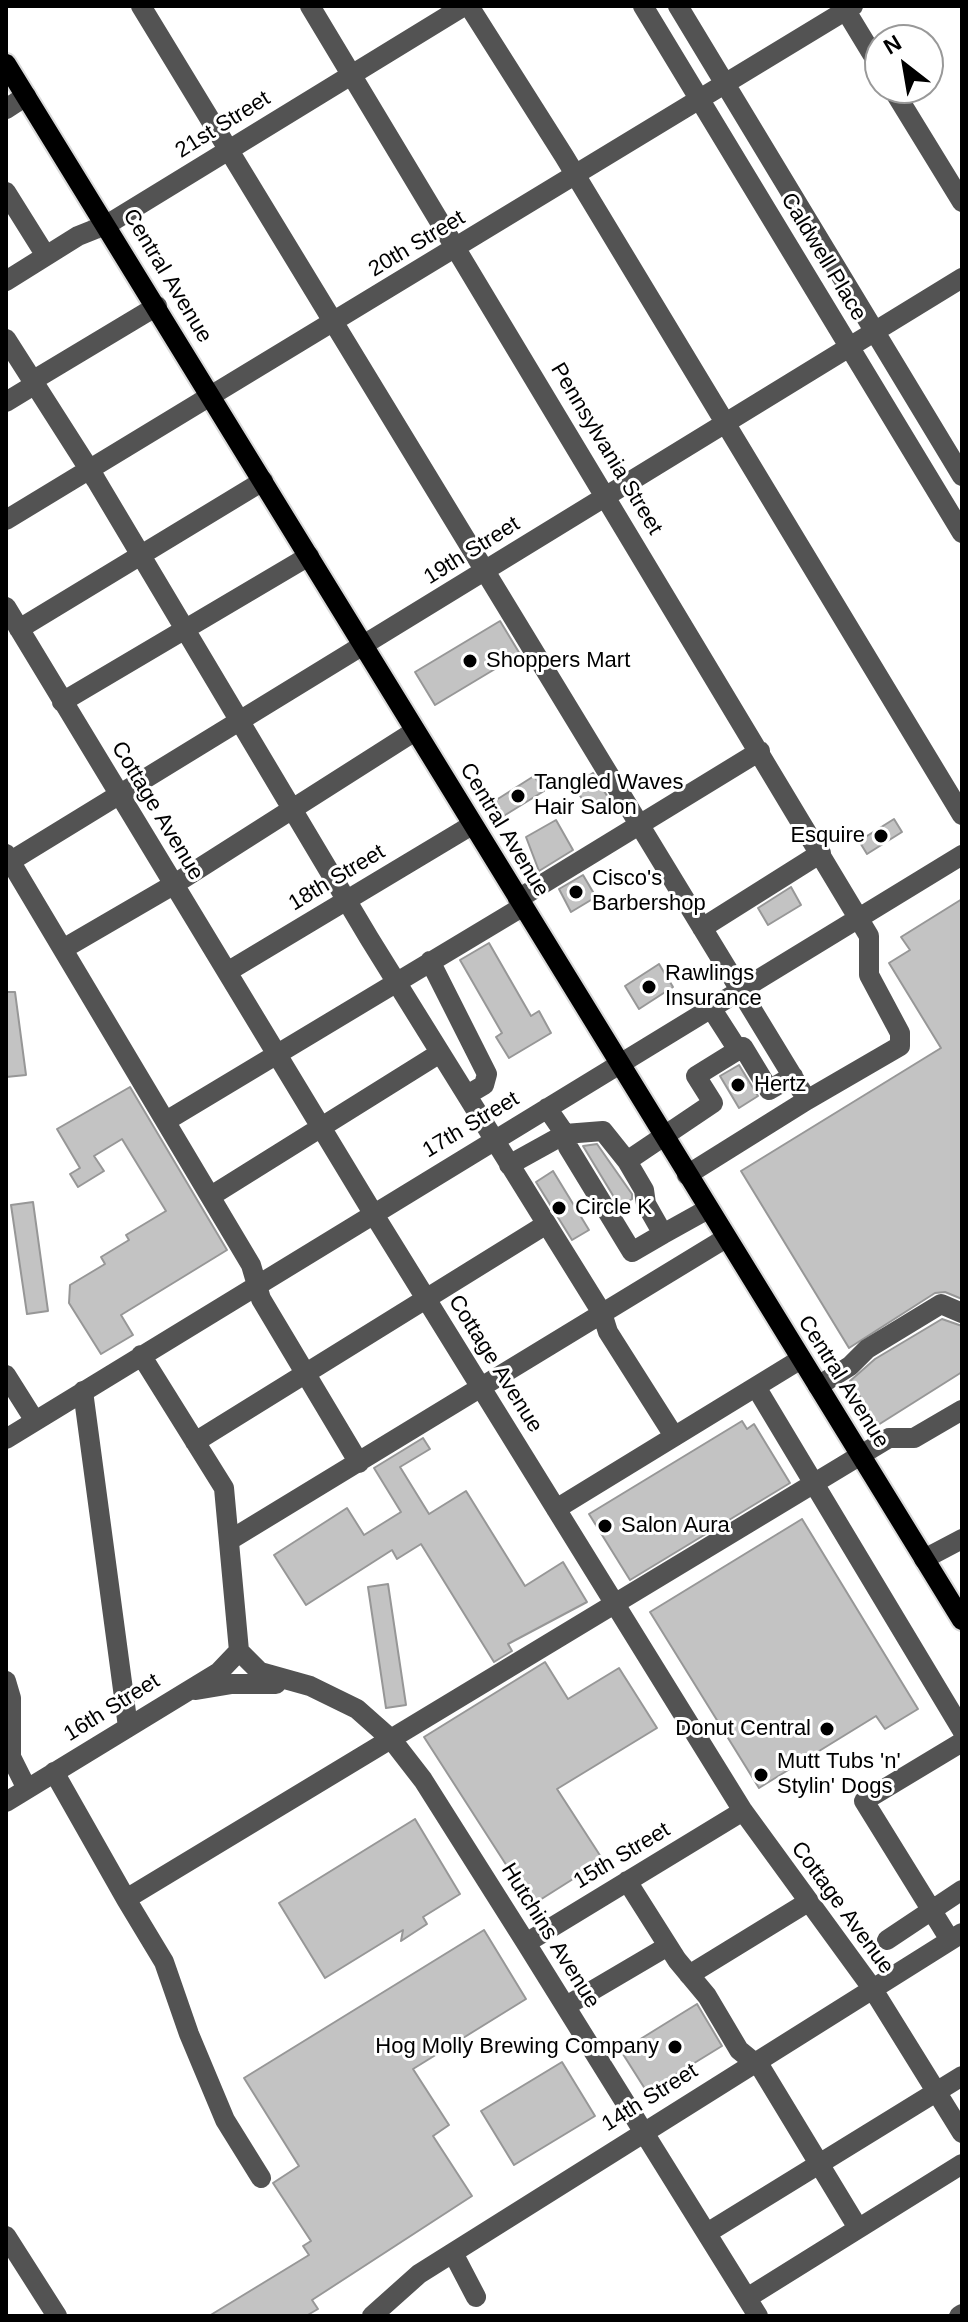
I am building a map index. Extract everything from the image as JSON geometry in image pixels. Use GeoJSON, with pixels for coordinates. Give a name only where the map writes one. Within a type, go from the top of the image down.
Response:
{"type":"FeatureCollection","features":[{"type":"Feature","properties":{"kind":"main road","name":"Central Avenue"},"geometry":{"type":"LineString","coordinates":[[6,64],[108,224],[472,825],[962,1620]]}},
{"type":"Feature","properties":{"kind":"street"},"geometry":{"type":"LineString","coordinates":[[141,6],[807,1100],[687,1175]]}},
{"type":"Feature","properties":{"kind":"street","name":"Pennsylvania Street"},"geometry":{"type":"LineString","coordinates":[[310,6],[869,936],[869,975],[900,1033],[900,1046],[807,1100]]}},
{"type":"Feature","properties":{"kind":"street"},"geometry":{"type":"LineString","coordinates":[[466,6],[575,176],[962,815]]}},
{"type":"Feature","properties":{"kind":"street","name":"21st Street"},"geometry":{"type":"LineString","coordinates":[[6,281],[78,236],[108,224],[466,6]]}},
{"type":"Feature","properties":{"kind":"street","name":"Caldwell Place"},"geometry":{"type":"LineString","coordinates":[[643,6],[962,533]]}},
{"type":"Feature","properties":{"kind":"street","name":"Caldwell Place"},"geometry":{"type":"LineString","coordinates":[[678,6],[962,476]]}},
{"type":"Feature","properties":{"kind":"street"},"geometry":{"type":"LineString","coordinates":[[847,7],[864,38]]}},
{"type":"Feature","properties":{"kind":"street","name":"20th Street"},"geometry":{"type":"LineString","coordinates":[[6,520],[335,323],[847,7]]}},
{"type":"Feature","properties":{"kind":"street"},"geometry":{"type":"LineString","coordinates":[[6,109],[26,96]]}},
{"type":"Feature","properties":{"kind":"street"},"geometry":{"type":"LineString","coordinates":[[902,104],[962,202]]}},
{"type":"Feature","properties":{"kind":"street"},"geometry":{"type":"LineString","coordinates":[[6,192],[46,256]]}},
{"type":"Feature","properties":{"kind":"street","name":"19th Street"},"geometry":{"type":"LineString","coordinates":[[7,860],[364,647],[962,278]]}},
{"type":"Feature","properties":{"kind":"street"},"geometry":{"type":"LineString","coordinates":[[6,402],[29,388],[32,381],[157,306]]}},
{"type":"Feature","properties":{"kind":"street"},"geometry":{"type":"LineString","coordinates":[[6,339],[241,720],[292,810],[602,1313],[608,1332],[674,1436]]}},
{"type":"Feature","properties":{"kind":"street"},"geometry":{"type":"LineString","coordinates":[[19,629],[263,481]]}},
{"type":"Feature","properties":{"kind":"street"},"geometry":{"type":"LineString","coordinates":[[62,702],[309,556]]}},
{"type":"Feature","properties":{"kind":"street","name":"Cottage Avenue"},"geometry":{"type":"LineString","coordinates":[[6,607],[373,1213],[743,1811],[872,1988],[962,2133]]}},
{"type":"Feature","properties":{"kind":"street"},"geometry":{"type":"LineString","coordinates":[[63,949],[173,885],[415,731]]}},
{"type":"Feature","properties":{"kind":"street"},"geometry":{"type":"LineString","coordinates":[[166,1121],[430,961],[760,751]]}},
{"type":"Feature","properties":{"kind":"street","name":"18th Street"},"geometry":{"type":"LineString","coordinates":[[227,972],[472,825]]}},
{"type":"Feature","properties":{"kind":"street"},"geometry":{"type":"LineString","coordinates":[[702,928],[821,853]]}},
{"type":"Feature","properties":{"kind":"street","name":"17th Street"},"geometry":{"type":"LineString","coordinates":[[6,1439],[962,855]]}},
{"type":"Feature","properties":{"kind":"street"},"geometry":{"type":"LineString","coordinates":[[7,860],[211,1196],[251,1265],[261,1299],[359,1463]]}},
{"type":"Feature","properties":{"kind":"street"},"geometry":{"type":"LineString","coordinates":[[430,961],[487,1074],[484,1085],[467,1095]]}},
{"type":"Feature","properties":{"kind":"street"},"geometry":{"type":"LineString","coordinates":[[711,1008],[738,1050]]}},
{"type":"Feature","properties":{"kind":"street"},"geometry":{"type":"LineString","coordinates":[[627,1161],[713,1103],[696,1076],[743,1047],[769,1090],[793,1076]]}},
{"type":"Feature","properties":{"kind":"street"},"geometry":{"type":"LineString","coordinates":[[211,1196],[440,1053]]}},
{"type":"Feature","properties":{"kind":"street"},"geometry":{"type":"LineString","coordinates":[[547,1108],[632,1252],[708,1209]]}},
{"type":"Feature","properties":{"kind":"street"},"geometry":{"type":"LineString","coordinates":[[509,1165],[565,1134],[603,1131],[627,1161],[644,1190],[646,1204],[663,1234]]}},
{"type":"Feature","properties":{"kind":"street"},"geometry":{"type":"LineString","coordinates":[[195,1442],[545,1225]]}},
{"type":"Feature","properties":{"kind":"street"},"geometry":{"type":"LineString","coordinates":[[230,1540],[726,1238]]}},
{"type":"Feature","properties":{"kind":"street"},"geometry":{"type":"LineString","coordinates":[[818,1386],[850,1366],[867,1349],[941,1304],[962,1313]]}},
{"type":"Feature","properties":{"kind":"street"},"geometry":{"type":"LineString","coordinates":[[141,1355],[224,1488],[239,1651]]}},
{"type":"Feature","properties":{"kind":"street"},"geometry":{"type":"LineString","coordinates":[[556,1509],[801,1359]]}},
{"type":"Feature","properties":{"kind":"street"},"geometry":{"type":"LineString","coordinates":[[6,1375],[35,1421]]}},
{"type":"Feature","properties":{"kind":"street"},"geometry":{"type":"LineString","coordinates":[[756,1387],[962,1730]]}},
{"type":"Feature","properties":{"kind":"street"},"geometry":{"type":"LineString","coordinates":[[83,1391],[128,1727]]}},
{"type":"Feature","properties":{"kind":"street"},"geometry":{"type":"LineString","coordinates":[[126,1899],[889,1438],[914,1438],[962,1410]]}},
{"type":"Feature","properties":{"kind":"street"},"geometry":{"type":"LineString","coordinates":[[924,1559],[962,1539]]}},
{"type":"Feature","properties":{"kind":"street","name":"16th Street"},"geometry":{"type":"LineString","coordinates":[[6,1802],[219,1672],[239,1651]]}},
{"type":"Feature","properties":{"kind":"street","name":"Hutchins Avenue"},"geometry":{"type":"LineString","coordinates":[[239,1651],[260,1672],[310,1686],[357,1709],[392,1740],[423,1780],[758,2316]]}},
{"type":"Feature","properties":{"kind":"street"},"geometry":{"type":"LineString","coordinates":[[6,1681],[11,1698],[11,1757],[27,1789]]}},
{"type":"Feature","properties":{"kind":"street"},"geometry":{"type":"LineString","coordinates":[[184,1692],[232,1684],[310,1686]]}},
{"type":"Feature","properties":{"kind":"street"},"geometry":{"type":"LineString","coordinates":[[956,1936],[932,1910],[864,1801],[962,1742]]}},
{"type":"Feature","properties":{"kind":"street"},"geometry":{"type":"LineString","coordinates":[[54,1772],[164,1962],[225,2120],[261,2178]]}},
{"type":"Feature","properties":{"kind":"street","name":"15th Street"},"geometry":{"type":"LineString","coordinates":[[526,1943],[743,1811]]}},
{"type":"Feature","properties":{"kind":"street"},"geometry":{"type":"LineString","coordinates":[[627,1881],[668,1946],[707,1996],[739,2050],[753,2062],[821,2165],[858,2228]]}},
{"type":"Feature","properties":{"kind":"street"},"geometry":{"type":"LineString","coordinates":[[887,1940],[962,1890]]}},
{"type":"Feature","properties":{"kind":"street"},"geometry":{"type":"LineString","coordinates":[[689,1975],[808,1902]]}},
{"type":"Feature","properties":{"kind":"street","name":"14th Street"},"geometry":{"type":"LineString","coordinates":[[372,2316],[419,2274],[956,1936]]}},
{"type":"Feature","properties":{"kind":"street"},"geometry":{"type":"LineString","coordinates":[[566,2006],[668,1946]]}},
{"type":"Feature","properties":{"kind":"street"},"geometry":{"type":"LineString","coordinates":[[707,2233],[962,2076]]}},
{"type":"Feature","properties":{"kind":"street"},"geometry":{"type":"LineString","coordinates":[[747,2298],[962,2164]]}},
{"type":"Feature","properties":{"kind":"street"},"geometry":{"type":"LineString","coordinates":[[6,2236],[57,2316]]}},
{"type":"Feature","properties":{"kind":"street"},"geometry":{"type":"LineString","coordinates":[[453,2253],[476,2297]]}},
{"type":"Feature","properties":{"kind":"building","name":"Shoppers Mart"},"geometry":{"type":"Polygon","coordinates":[[[500,621],[520,654],[435,705],[415,672],[500,621]]]}},
{"type":"Feature","properties":{"kind":"building"},"geometry":{"type":"Polygon","coordinates":[[[593,773],[609,799],[590,811],[573,785],[593,773]]]}},
{"type":"Feature","properties":{"kind":"building","name":"Tangled Waves Hair Salon"},"geometry":{"type":"Polygon","coordinates":[[[534,776],[544,791],[502,817],[493,802],[534,776]]]}},
{"type":"Feature","properties":{"kind":"building","name":"Esquire"},"geometry":{"type":"Polygon","coordinates":[[[894,819],[902,832],[867,854],[859,841],[894,819]]]}},
{"type":"Feature","properties":{"kind":"building"},"geometry":{"type":"Polygon","coordinates":[[[556,820],[573,850],[539,871],[526,837],[556,820]]]}},
{"type":"Feature","properties":{"kind":"building","name":"Cisco's Barbershop"},"geometry":{"type":"Polygon","coordinates":[[[583,875],[596,897],[571,912],[559,889],[583,875]]]}},
{"type":"Feature","properties":{"kind":"building"},"geometry":{"type":"Polygon","coordinates":[[[791,887],[801,905],[768,925],[758,908],[791,887]]]}},
{"type":"Feature","properties":{"kind":"building"},"geometry":{"type":"Polygon","coordinates":[[[962,899],[962,1299],[945,1292],[935,1293],[849,1348],[741,1171],[941,1048],[889,963],[910,950],[901,937],[962,899]]]}},
{"type":"Feature","properties":{"kind":"building"},"geometry":{"type":"Polygon","coordinates":[[[489,943],[531,1016],[539,1011],[551,1033],[509,1058],[496,1037],[502,1033],[460,960],[489,943]]]}},
{"type":"Feature","properties":{"kind":"building","name":"Rawlings Insurance"},"geometry":{"type":"Polygon","coordinates":[[[659,964],[673,987],[639,1009],[625,986],[659,964]]]}},
{"type":"Feature","properties":{"kind":"building"},"geometry":{"type":"Polygon","coordinates":[[[6,992],[15,992],[26,1075],[6,1077],[6,992]]]}},
{"type":"Feature","properties":{"kind":"building","name":"Hertz"},"geometry":{"type":"Polygon","coordinates":[[[739,1065],[758,1096],[739,1108],[720,1076],[739,1065]]]}},
{"type":"Feature","properties":{"kind":"building"},"geometry":{"type":"Polygon","coordinates":[[[130,1087],[227,1250],[121,1315],[133,1335],[101,1354],[69,1303],[70,1285],[105,1264],[101,1257],[129,1240],[126,1235],[166,1211],[122,1139],[94,1156],[104,1171],[78,1187],[70,1174],[80,1168],[57,1129],[130,1087]]]}},
{"type":"Feature","properties":{"kind":"building"},"geometry":{"type":"Polygon","coordinates":[[[597,1144],[632,1194],[632,1199],[620,1207],[583,1146],[597,1144]]]}},
{"type":"Feature","properties":{"kind":"building","name":"Circle K"},"geometry":{"type":"Polygon","coordinates":[[[553,1171],[589,1230],[572,1240],[536,1182],[553,1171]]]}},
{"type":"Feature","properties":{"kind":"building"},"geometry":{"type":"Polygon","coordinates":[[[33,1202],[48,1311],[27,1314],[11,1205],[33,1202]]]}},
{"type":"Feature","properties":{"kind":"building"},"geometry":{"type":"Polygon","coordinates":[[[942,1319],[962,1326],[962,1372],[878,1425],[850,1381],[875,1359],[942,1319]]]}},
{"type":"Feature","properties":{"kind":"building"},"geometry":{"type":"Polygon","coordinates":[[[742,1421],[747,1429],[754,1424],[790,1483],[630,1580],[589,1514],[742,1421]]]}},
{"type":"Feature","properties":{"kind":"building"},"geometry":{"type":"Polygon","coordinates":[[[423,1438],[430,1449],[400,1467],[429,1514],[466,1491],[525,1586],[563,1562],[587,1602],[508,1644],[512,1651],[494,1662],[421,1544],[397,1559],[392,1550],[306,1605],[274,1555],[347,1508],[364,1535],[401,1512],[374,1468],[423,1438]]]}},
{"type":"Feature","properties":{"kind":"building"},"geometry":{"type":"Polygon","coordinates":[[[802,1519],[918,1709],[885,1729],[876,1716],[759,1788],[650,1612],[802,1519]]]}},
{"type":"Feature","properties":{"kind":"building"},"geometry":{"type":"Polygon","coordinates":[[[388,1584],[406,1705],[386,1708],[368,1587],[388,1584]]]}},
{"type":"Feature","properties":{"kind":"building"},"geometry":{"type":"Polygon","coordinates":[[[545,1662],[568,1699],[619,1668],[657,1728],[557,1789],[603,1860],[532,1905],[424,1737],[545,1662]]]}},
{"type":"Feature","properties":{"kind":"building"},"geometry":{"type":"Polygon","coordinates":[[[415,1819],[460,1894],[423,1917],[427,1924],[401,1941],[403,1930],[325,1978],[279,1903],[415,1819]]]}},
{"type":"Feature","properties":{"kind":"building"},"geometry":{"type":"Polygon","coordinates":[[[484,1930],[526,1999],[413,2069],[449,2125],[433,2136],[472,2196],[312,2300],[318,2309],[306,2316],[209,2316],[309,2255],[303,2246],[311,2241],[273,2183],[299,2166],[244,2078],[484,1930]]]}},
{"type":"Feature","properties":{"kind":"building","name":"Hog Molly Brewing Company"},"geometry":{"type":"Polygon","coordinates":[[[697,2004],[722,2046],[647,2092],[621,2051],[697,2004]]]}},
{"type":"Feature","properties":{"kind":"building"},"geometry":{"type":"Polygon","coordinates":[[[562,2062],[595,2116],[514,2165],[481,2111],[562,2062]]]}},
{"type":"Feature","properties":{"kind":"place","name":"Shoppers Mart"},"geometry":{"type":"Point","coordinates":[470,661]}},
{"type":"Feature","properties":{"kind":"place","name":"Tangled Waves Hair Salon"},"geometry":{"type":"Point","coordinates":[518,796]}},
{"type":"Feature","properties":{"kind":"place","name":"Esquire"},"geometry":{"type":"Point","coordinates":[881,836]}},
{"type":"Feature","properties":{"kind":"place","name":"Cisco's Barbershop"},"geometry":{"type":"Point","coordinates":[576,892]}},
{"type":"Feature","properties":{"kind":"place","name":"Rawlings Insurance"},"geometry":{"type":"Point","coordinates":[649,987]}},
{"type":"Feature","properties":{"kind":"place","name":"Hertz"},"geometry":{"type":"Point","coordinates":[738,1085]}},
{"type":"Feature","properties":{"kind":"place","name":"Circle K"},"geometry":{"type":"Point","coordinates":[559,1208]}},
{"type":"Feature","properties":{"kind":"place","name":"Salon Aura"},"geometry":{"type":"Point","coordinates":[605,1526]}},
{"type":"Feature","properties":{"kind":"place","name":"Donut Central"},"geometry":{"type":"Point","coordinates":[827,1729]}},
{"type":"Feature","properties":{"kind":"place","name":"Mutt Tubs 'n' Stylin' Dogs"},"geometry":{"type":"Point","coordinates":[761,1775]}},
{"type":"Feature","properties":{"kind":"place","name":"Hog Molly Brewing Company"},"geometry":{"type":"Point","coordinates":[675,2047]}}]}
